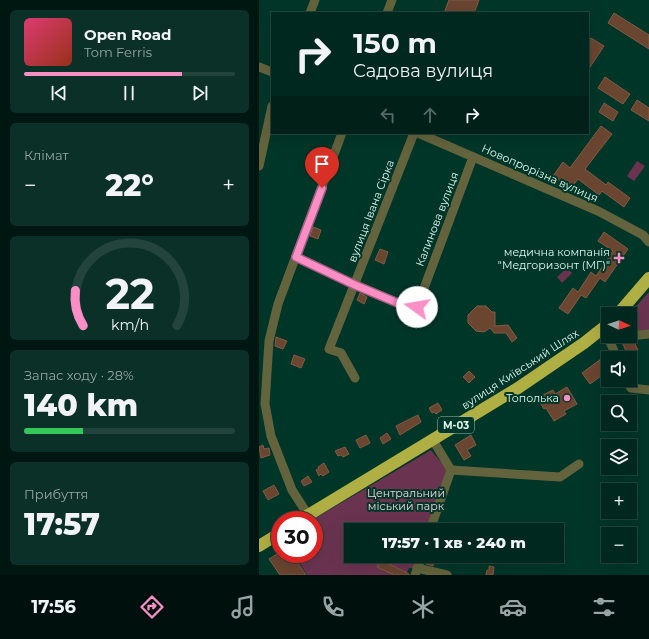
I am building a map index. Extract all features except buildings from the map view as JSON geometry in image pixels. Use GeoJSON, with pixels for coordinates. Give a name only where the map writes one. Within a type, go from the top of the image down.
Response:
{"type":"FeatureCollection","features":[{"type":"Feature","properties":{"kind":"highway"},"geometry":{"type":"LineString","coordinates":[[624,307],[649,278]]}},
{"type":"Feature","properties":{"kind":"highway","name":"вулиця Київський Шлях"},"geometry":{"type":"LineString","coordinates":[[315,511],[546,370],[601,334]]}},
{"type":"Feature","properties":{"kind":"highway"},"geometry":{"type":"LineString","coordinates":[[259,546],[271,539]]}},
{"type":"Feature","properties":{"kind":"street"},"geometry":{"type":"LineString","coordinates":[[310,12],[315,0]]}},
{"type":"Feature","properties":{"kind":"street"},"geometry":{"type":"LineString","coordinates":[[387,12],[392,0]]}},
{"type":"Feature","properties":{"kind":"street"},"geometry":{"type":"LineString","coordinates":[[259,67],[271,72]]}},
{"type":"Feature","properties":{"kind":"street"},"geometry":{"type":"LineString","coordinates":[[259,166],[271,111]]}},
{"type":"Feature","properties":{"kind":"street"},"geometry":{"type":"LineString","coordinates":[[301,511],[271,436],[265,404],[269,341],[279,304],[342,134]]}},
{"type":"Feature","properties":{"kind":"street","name":"вулиця Івана Сірка"},"geometry":{"type":"LineString","coordinates":[[355,378],[341,353],[329,349],[414,134]]}},
{"type":"Feature","properties":{"kind":"street","name":"Новопрорізна вулиця"},"geometry":{"type":"LineString","coordinates":[[420,134],[598,211],[643,235],[649,242]]}},
{"type":"Feature","properties":{"kind":"street","name":"Калинова вулиця"},"geometry":{"type":"LineString","coordinates":[[355,285],[412,309],[417,307],[473,157]]}},
{"type":"Feature","properties":{"kind":"street"},"geometry":{"type":"LineString","coordinates":[[296,257],[355,285]]}},
{"type":"Feature","properties":{"kind":"street"},"geometry":{"type":"LineString","coordinates":[[637,335],[649,334]]}},
{"type":"Feature","properties":{"kind":"street"},"geometry":{"type":"LineString","coordinates":[[630,387],[649,390]]}},
{"type":"Feature","properties":{"kind":"street"},"geometry":{"type":"LineString","coordinates":[[433,523],[451,470],[434,442],[435,438]]}},
{"type":"Feature","properties":{"kind":"street"},"geometry":{"type":"LineString","coordinates":[[451,470],[560,477],[579,464]]}},
{"type":"Feature","properties":{"kind":"street"},"geometry":{"type":"LineString","coordinates":[[416,572],[447,575]]}},
{"type":"Feature","properties":{"kind":"green space"},"geometry":{"type":"Polygon","coordinates":[[[637,161],[645,166],[634,181],[627,176],[637,161]]]}},
{"type":"Feature","properties":{"kind":"green space"},"geometry":{"type":"Polygon","coordinates":[[[567,268],[572,273],[562,283],[557,277],[567,268]]]}},
{"type":"Feature","properties":{"kind":"green space"},"geometry":{"type":"Polygon","coordinates":[[[649,292],[649,331],[637,332],[637,307],[635,307],[649,292]]]}},
{"type":"Feature","properties":{"kind":"green space","name":"Центральний міський парк"},"geometry":{"type":"Polygon","coordinates":[[[431,450],[448,471],[429,523],[344,523],[344,563],[416,563],[414,568],[409,568],[406,575],[307,575],[300,563],[323,563],[323,514],[431,450]]]}},
{"type":"Feature","properties":{"kind":"place","name":"медична компанія \"Медгоризонт (МГ)\""},"geometry":{"type":"Point","coordinates":[619,258]}},
{"type":"Feature","properties":{"kind":"place","name":"Тополька"},"geometry":{"type":"Point","coordinates":[567,398]}},
{"type":"Feature","properties":{"kind":"route"},"geometry":{"type":"LineString","coordinates":[[322,188],[296,257],[355,285],[412,309],[417,307]]}}]}
